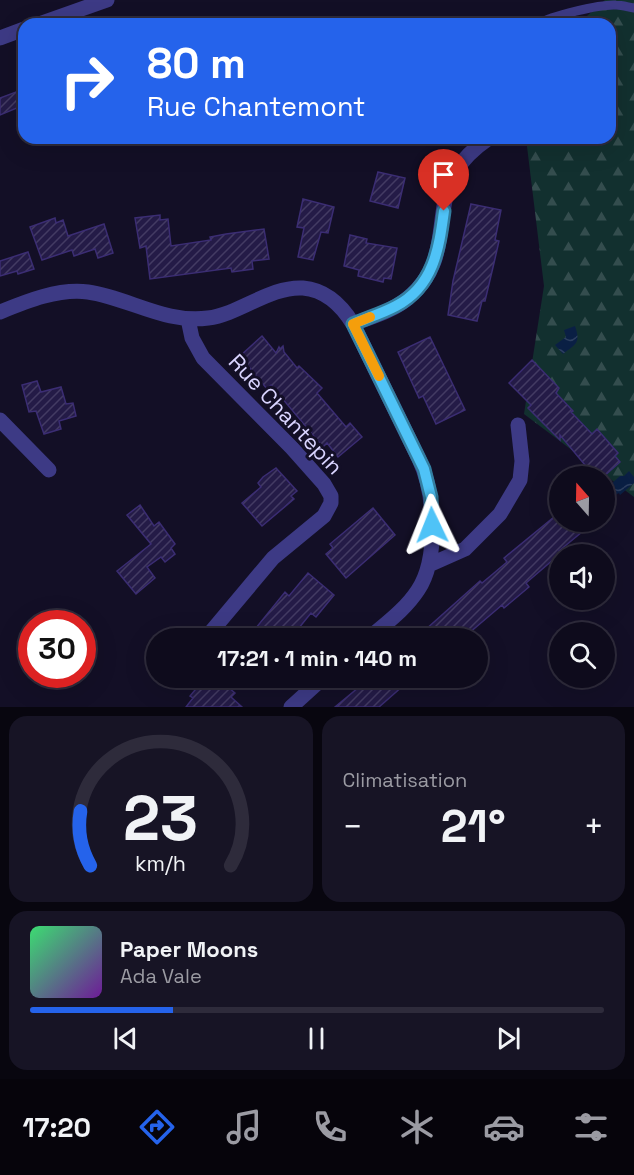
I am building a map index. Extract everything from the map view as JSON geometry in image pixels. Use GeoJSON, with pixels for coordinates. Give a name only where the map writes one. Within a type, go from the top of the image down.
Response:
{"type":"FeatureCollection","features":[{"type":"Feature","properties":{"kind":"street"},"geometry":{"type":"LineString","coordinates":[[56,18],[107,0]]}},
{"type":"Feature","properties":{"kind":"street"},"geometry":{"type":"LineString","coordinates":[[0,38],[18,31]]}},
{"type":"Feature","properties":{"kind":"street"},"geometry":{"type":"LineString","coordinates":[[353,324],[396,306],[416,292],[425,281],[432,270],[440,245],[444,211],[452,181],[466,157],[482,144]]}},
{"type":"Feature","properties":{"kind":"street"},"geometry":{"type":"LineString","coordinates":[[0,312],[53,294],[76,291],[110,296],[164,315],[188,319],[220,316],[275,293],[304,288],[332,299],[353,324],[428,480],[431,497],[432,525],[429,565],[424,580],[416,593],[381,628]]}},
{"type":"Feature","properties":{"kind":"street","name":"Rue Chantepin"},"geometry":{"type":"LineString","coordinates":[[188,319],[192,338],[203,358],[298,455],[324,484],[331,496],[331,503],[324,516],[273,558],[214,628]]}},
{"type":"Feature","properties":{"kind":"street"},"geometry":{"type":"LineString","coordinates":[[0,420],[49,470]]}},
{"type":"Feature","properties":{"kind":"street"},"geometry":{"type":"LineString","coordinates":[[429,565],[465,549],[500,514],[520,480],[522,461],[518,425]]}},
{"type":"Feature","properties":{"kind":"street"},"geometry":{"type":"LineString","coordinates":[[291,707],[312,688]]}},
{"type":"Feature","properties":{"kind":"lane"},"geometry":{"type":"LineString","coordinates":[[552,18],[615,4],[634,8]]}},
{"type":"Feature","properties":{"kind":"green space"},"geometry":{"type":"Polygon","coordinates":[[[605,0],[634,0],[634,497],[615,483],[615,466],[593,466],[524,414],[544,286],[527,144],[616,144],[616,18],[585,18],[605,0]]]}},
{"type":"Feature","properties":{"kind":"water"},"geometry":{"type":"Polygon","coordinates":[[[575,326],[576,343],[563,354],[555,345],[566,337],[564,330],[575,326]]]}},
{"type":"Feature","properties":{"kind":"water"},"geometry":{"type":"Polygon","coordinates":[[[629,471],[634,477],[634,483],[620,495],[619,493],[615,495],[615,481],[620,476],[624,476],[629,471]]]}},
{"type":"Feature","properties":{"kind":"building"},"geometry":{"type":"Polygon","coordinates":[[[18,91],[18,108],[0,115],[0,98],[18,91]]]}},
{"type":"Feature","properties":{"kind":"building"},"geometry":{"type":"Polygon","coordinates":[[[378,172],[405,178],[398,208],[370,201],[378,172]]]}},
{"type":"Feature","properties":{"kind":"building"},"geometry":{"type":"Polygon","coordinates":[[[303,199],[334,207],[328,233],[321,232],[313,260],[298,257],[304,228],[297,227],[303,199]]]}},
{"type":"Feature","properties":{"kind":"building"},"geometry":{"type":"Polygon","coordinates":[[[471,204],[501,210],[495,240],[499,241],[485,301],[482,301],[477,321],[448,315],[453,281],[471,204]]]}},
{"type":"Feature","properties":{"kind":"building"},"geometry":{"type":"Polygon","coordinates":[[[160,215],[160,220],[168,219],[171,246],[211,240],[210,237],[226,234],[264,229],[269,259],[252,261],[253,269],[232,272],[231,268],[150,279],[146,246],[140,248],[135,218],[160,215]]]}},
{"type":"Feature","properties":{"kind":"building"},"geometry":{"type":"Polygon","coordinates":[[[55,218],[56,223],[63,220],[68,236],[104,224],[113,253],[98,258],[95,249],[74,256],[72,250],[42,260],[30,227],[55,218]]]}},
{"type":"Feature","properties":{"kind":"building"},"geometry":{"type":"Polygon","coordinates":[[[350,235],[367,239],[366,243],[397,248],[391,279],[384,278],[383,282],[358,276],[359,270],[344,266],[350,235]]]}},
{"type":"Feature","properties":{"kind":"building"},"geometry":{"type":"Polygon","coordinates":[[[28,252],[34,269],[0,276],[0,261],[28,252]]]}},
{"type":"Feature","properties":{"kind":"building"},"geometry":{"type":"Polygon","coordinates":[[[262,336],[276,353],[279,347],[280,349],[283,346],[284,352],[297,368],[299,366],[322,388],[317,393],[346,427],[350,423],[362,437],[338,457],[327,443],[323,447],[271,385],[267,389],[240,356],[262,336]]]}},
{"type":"Feature","properties":{"kind":"building"},"geometry":{"type":"Polygon","coordinates":[[[430,337],[465,410],[436,424],[423,396],[419,398],[398,352],[430,337]]]}},
{"type":"Feature","properties":{"kind":"building"},"geometry":{"type":"Polygon","coordinates":[[[532,360],[559,388],[556,393],[573,411],[571,412],[592,434],[597,429],[618,453],[615,456],[620,462],[615,466],[586,466],[560,435],[560,440],[528,408],[531,405],[509,383],[532,360]]]}},
{"type":"Feature","properties":{"kind":"building"},"geometry":{"type":"Polygon","coordinates":[[[37,381],[41,392],[61,387],[66,404],[73,403],[76,416],[59,421],[61,429],[44,434],[36,411],[29,412],[22,385],[37,381]]]}},
{"type":"Feature","properties":{"kind":"building"},"geometry":{"type":"Polygon","coordinates":[[[276,468],[297,491],[291,496],[294,499],[262,526],[242,503],[261,487],[258,483],[263,477],[276,468]]]}},
{"type":"Feature","properties":{"kind":"building"},"geometry":{"type":"Polygon","coordinates":[[[140,505],[154,526],[159,522],[175,544],[171,548],[175,554],[165,562],[161,557],[147,567],[155,578],[136,594],[117,571],[151,544],[127,515],[140,505]]]}},
{"type":"Feature","properties":{"kind":"building"},"geometry":{"type":"Polygon","coordinates":[[[373,508],[395,535],[346,578],[326,554],[333,548],[330,544],[373,508]]]}},
{"type":"Feature","properties":{"kind":"building"},"geometry":{"type":"Polygon","coordinates":[[[549,521],[549,532],[582,532],[567,544],[549,544],[549,563],[526,583],[529,587],[504,608],[502,605],[475,628],[427,628],[480,581],[482,583],[507,562],[504,558],[549,521]]]}},
{"type":"Feature","properties":{"kind":"building"},"geometry":{"type":"Polygon","coordinates":[[[308,573],[334,595],[316,617],[311,613],[299,628],[256,628],[285,592],[289,596],[308,573]]]}},
{"type":"Feature","properties":{"kind":"building"},"geometry":{"type":"Polygon","coordinates":[[[197,688],[229,688],[235,693],[231,697],[242,707],[186,707],[193,698],[190,696],[197,688]]]}},
{"type":"Feature","properties":{"kind":"building"},"geometry":{"type":"Polygon","coordinates":[[[358,688],[401,688],[379,707],[335,707],[358,688]]]}},
{"type":"Feature","properties":{"kind":"slow traffic"},"geometry":{"type":"LineString","coordinates":[[370,317],[353,324],[379,376]]}},
{"type":"Feature","properties":{"kind":"route"},"geometry":{"type":"LineString","coordinates":[[432,525],[431,497],[424,469],[353,324],[396,306],[416,292],[425,281],[432,270],[440,245],[444,211]]}}]}
